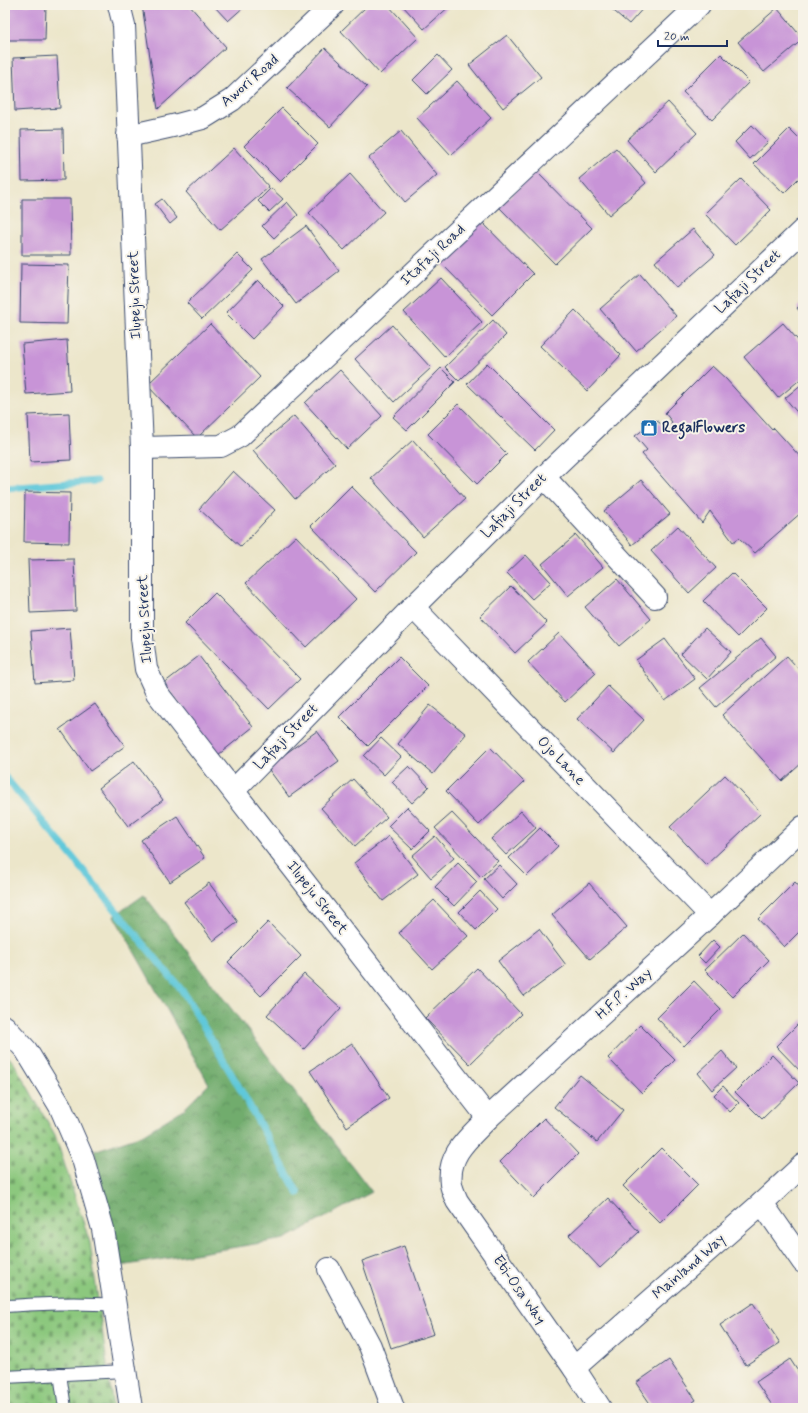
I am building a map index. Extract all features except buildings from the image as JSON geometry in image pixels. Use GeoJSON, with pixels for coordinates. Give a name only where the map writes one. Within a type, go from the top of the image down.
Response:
{"type":"FeatureCollection","features":[{"type":"Feature","properties":{"kind":"street","name":"Ilupeju Street"},"geometry":{"type":"LineString","coordinates":[[119,5],[124,25],[142,448],[142,638],[146,669],[158,693],[488,1118]]}},
{"type":"Feature","properties":{"kind":"street","name":"Awori Road"},"geometry":{"type":"LineString","coordinates":[[128,136],[203,118],[232,100],[333,5]]}},
{"type":"Feature","properties":{"kind":"street","name":"Itafaji Road"},"geometry":{"type":"LineString","coordinates":[[142,448],[221,446],[240,436],[699,5]]}},
{"type":"Feature","properties":{"kind":"street","name":"Lafiaji Street"},"geometry":{"type":"LineString","coordinates":[[234,790],[413,607],[544,477],[803,230]]}},
{"type":"Feature","properties":{"kind":"street"},"geometry":{"type":"LineString","coordinates":[[544,477],[655,597]]}},
{"type":"Feature","properties":{"kind":"street","name":"Ojo Lane"},"geometry":{"type":"LineString","coordinates":[[413,607],[710,915]]}},
{"type":"Feature","properties":{"kind":"street","name":"H.F.P. Way"},"geometry":{"type":"LineString","coordinates":[[451,1167],[458,1150],[488,1118],[710,915],[803,826]]}},
{"type":"Feature","properties":{"kind":"street"},"geometry":{"type":"LineString","coordinates":[[5,1026],[26,1050],[60,1106],[83,1158],[103,1229],[131,1408]]}},
{"type":"Feature","properties":{"kind":"street","name":"Mainland Way"},"geometry":{"type":"LineString","coordinates":[[574,1368],[762,1204],[803,1165]]}},
{"type":"Feature","properties":{"kind":"street","name":"Eti-Osa Way"},"geometry":{"type":"LineString","coordinates":[[451,1167],[451,1184],[457,1201],[574,1368],[600,1408]]}},
{"type":"Feature","properties":{"kind":"street"},"geometry":{"type":"LineString","coordinates":[[762,1204],[803,1262]]}},
{"type":"Feature","properties":{"kind":"street"},"geometry":{"type":"LineString","coordinates":[[329,1268],[370,1346],[393,1408]]}},
{"type":"Feature","properties":{"kind":"lane"},"geometry":{"type":"LineString","coordinates":[[5,1306],[56,1303],[114,1304]]}},
{"type":"Feature","properties":{"kind":"lane"},"geometry":{"type":"LineString","coordinates":[[5,1377],[125,1371]]}},
{"type":"Feature","properties":{"kind":"lane"},"geometry":{"type":"LineString","coordinates":[[60,1374],[65,1408]]}},
{"type":"Feature","properties":{"kind":"green space"},"geometry":{"type":"Polygon","coordinates":[[[144,895],[372,1192],[285,1239],[121,1266],[94,1151],[142,1135],[184,1109],[209,1084],[114,916],[144,895]]]}},
{"type":"Feature","properties":{"kind":"green space"},"geometry":{"type":"Polygon","coordinates":[[[5,1053],[14,1063],[55,1135],[90,1243],[113,1408],[5,1408],[5,1053]]]}},
{"type":"Feature","properties":{"kind":"waterway"},"geometry":{"type":"LineString","coordinates":[[5,488],[97,481]]}},
{"type":"Feature","properties":{"kind":"waterway"},"geometry":{"type":"LineString","coordinates":[[5,777],[184,993],[239,1087],[298,1193]]}},
{"type":"Feature","properties":{"kind":"place","name":"RegalFlowers"},"geometry":{"type":"Point","coordinates":[649,428]}}]}
